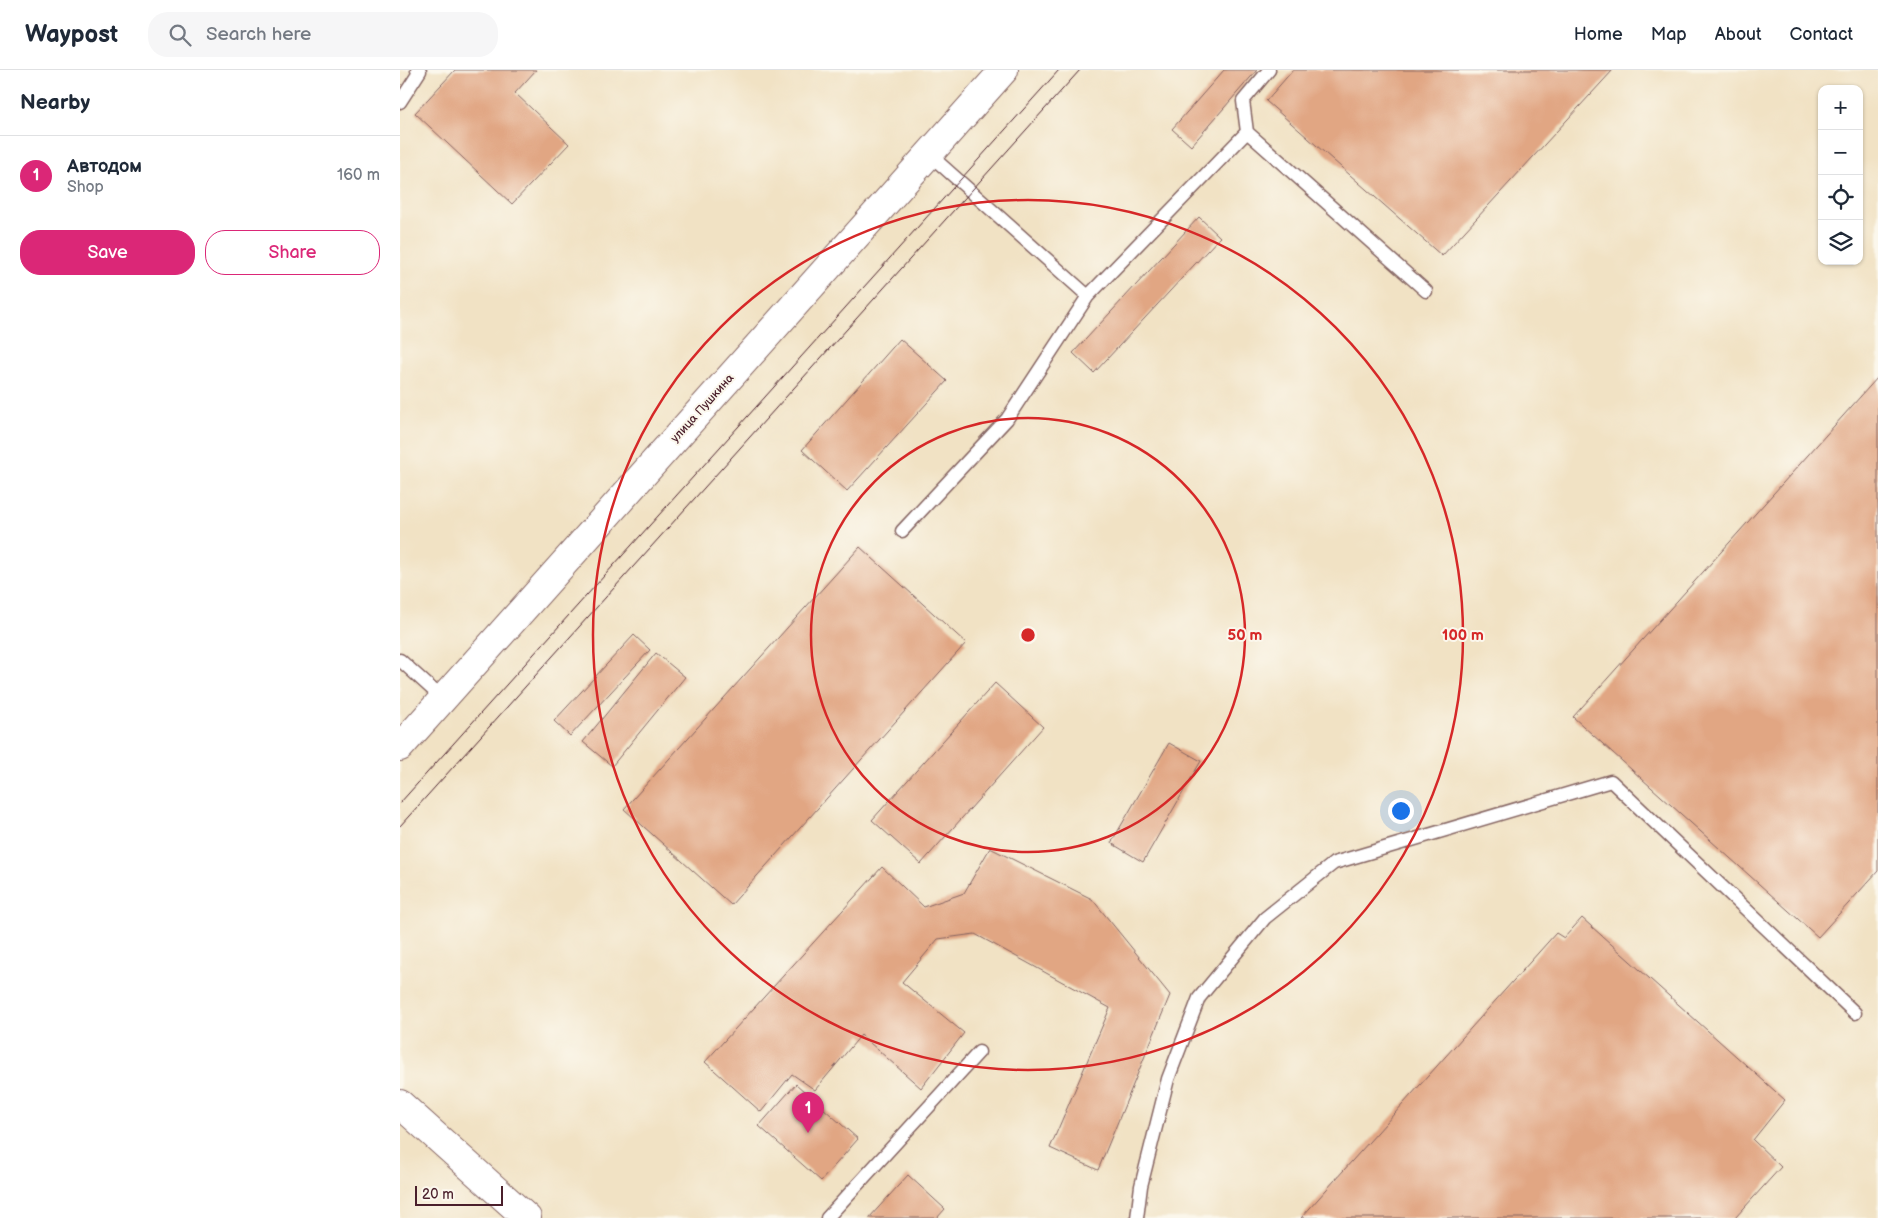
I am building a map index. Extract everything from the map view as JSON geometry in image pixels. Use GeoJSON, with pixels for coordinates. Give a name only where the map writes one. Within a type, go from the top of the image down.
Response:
{"type":"FeatureCollection","features":[{"type":"Feature","properties":{"kind":"street","name":"улица Пушкина"},"geometry":{"type":"LineString","coordinates":[[400,747],[1004,70]]}},
{"type":"Feature","properties":{"kind":"street"},"geometry":{"type":"LineString","coordinates":[[400,1104],[527,1218]]}},
{"type":"Feature","properties":{"kind":"lane"},"geometry":{"type":"LineString","coordinates":[[400,102],[419,70]]}},
{"type":"Feature","properties":{"kind":"lane"},"geometry":{"type":"LineString","coordinates":[[1269,70],[1244,101],[1246,132],[1426,291]]}},
{"type":"Feature","properties":{"kind":"lane"},"geometry":{"type":"LineString","coordinates":[[902,530],[1008,419],[1088,296],[1246,132]]}},
{"type":"Feature","properties":{"kind":"lane"},"geometry":{"type":"LineString","coordinates":[[929,154],[1088,296]]}},
{"type":"Feature","properties":{"kind":"lane"},"geometry":{"type":"LineString","coordinates":[[400,660],[443,699]]}},
{"type":"Feature","properties":{"kind":"lane"},"geometry":{"type":"LineString","coordinates":[[1137,1218],[1141,1186],[1168,1078],[1199,998],[1265,918],[1334,863],[1611,781],[1855,1013]]}},
{"type":"Feature","properties":{"kind":"lane"},"geometry":{"type":"LineString","coordinates":[[827,1218],[979,1052]]}},
{"type":"Feature","properties":{"kind":"building"},"geometry":{"type":"Polygon","coordinates":[[[455,70],[536,70],[515,93],[569,144],[512,204],[415,113],[455,70]]]}},
{"type":"Feature","properties":{"kind":"building"},"geometry":{"type":"Polygon","coordinates":[[[1224,70],[1257,70],[1191,146],[1172,129],[1224,70]]]}},
{"type":"Feature","properties":{"kind":"building"},"geometry":{"type":"Polygon","coordinates":[[[1293,70],[1613,70],[1442,256],[1266,101],[1293,70]]]}},
{"type":"Feature","properties":{"kind":"building"},"geometry":{"type":"Polygon","coordinates":[[[1199,217],[1220,237],[1094,373],[1073,353],[1199,217]]]}},
{"type":"Feature","properties":{"kind":"building"},"geometry":{"type":"Polygon","coordinates":[[[900,339],[947,381],[847,491],[802,450],[900,339]]]}},
{"type":"Feature","properties":{"kind":"building"},"geometry":{"type":"Polygon","coordinates":[[[1878,377],[1878,871],[1818,937],[1573,717],[1878,377]]]}},
{"type":"Feature","properties":{"kind":"building"},"geometry":{"type":"Polygon","coordinates":[[[860,547],[966,643],[731,905],[624,809],[860,547]]]}},
{"type":"Feature","properties":{"kind":"building"},"geometry":{"type":"Polygon","coordinates":[[[634,635],[650,650],[570,736],[554,721],[634,635]]]}},
{"type":"Feature","properties":{"kind":"building"},"geometry":{"type":"Polygon","coordinates":[[[656,653],[685,677],[612,766],[583,742],[656,653]]]}},
{"type":"Feature","properties":{"kind":"building"},"geometry":{"type":"Polygon","coordinates":[[[995,683],[1043,727],[921,864],[872,820],[995,683]]]}},
{"type":"Feature","properties":{"kind":"building"},"geometry":{"type":"Polygon","coordinates":[[[1169,743],[1201,761],[1143,862],[1111,843],[1169,743]]]}},
{"type":"Feature","properties":{"kind":"building"},"geometry":{"type":"Polygon","coordinates":[[[990,848],[1092,899],[1170,995],[1098,1170],[1050,1148],[1110,1008],[975,934],[938,939],[902,982],[964,1033],[921,1088],[861,1035],[815,1090],[792,1074],[761,1112],[705,1062],[882,867],[924,907],[964,893],[990,848]]]}},
{"type":"Feature","properties":{"kind":"building"},"geometry":{"type":"Polygon","coordinates":[[[1582,918],[1785,1100],[1753,1140],[1781,1167],[1735,1218],[1301,1218],[1556,933],[1564,938],[1582,918]]]}},
{"type":"Feature","properties":{"kind":"building"},"geometry":{"type":"Polygon","coordinates":[[[796,1084],[858,1139],[821,1181],[759,1126],[796,1084]]]}},
{"type":"Feature","properties":{"kind":"building"},"geometry":{"type":"Polygon","coordinates":[[[908,1175],[945,1209],[937,1218],[869,1218],[908,1175]]]}},
{"type":"Feature","properties":{"kind":"tram line"},"geometry":{"type":"LineString","coordinates":[[400,803],[1059,70]]}},
{"type":"Feature","properties":{"kind":"tram line"},"geometry":{"type":"LineString","coordinates":[[400,826],[1080,70]]}},
{"type":"Feature","properties":{"kind":"place","name":"Автодом"},"geometry":{"type":"Point","coordinates":[808,1133]}}]}
